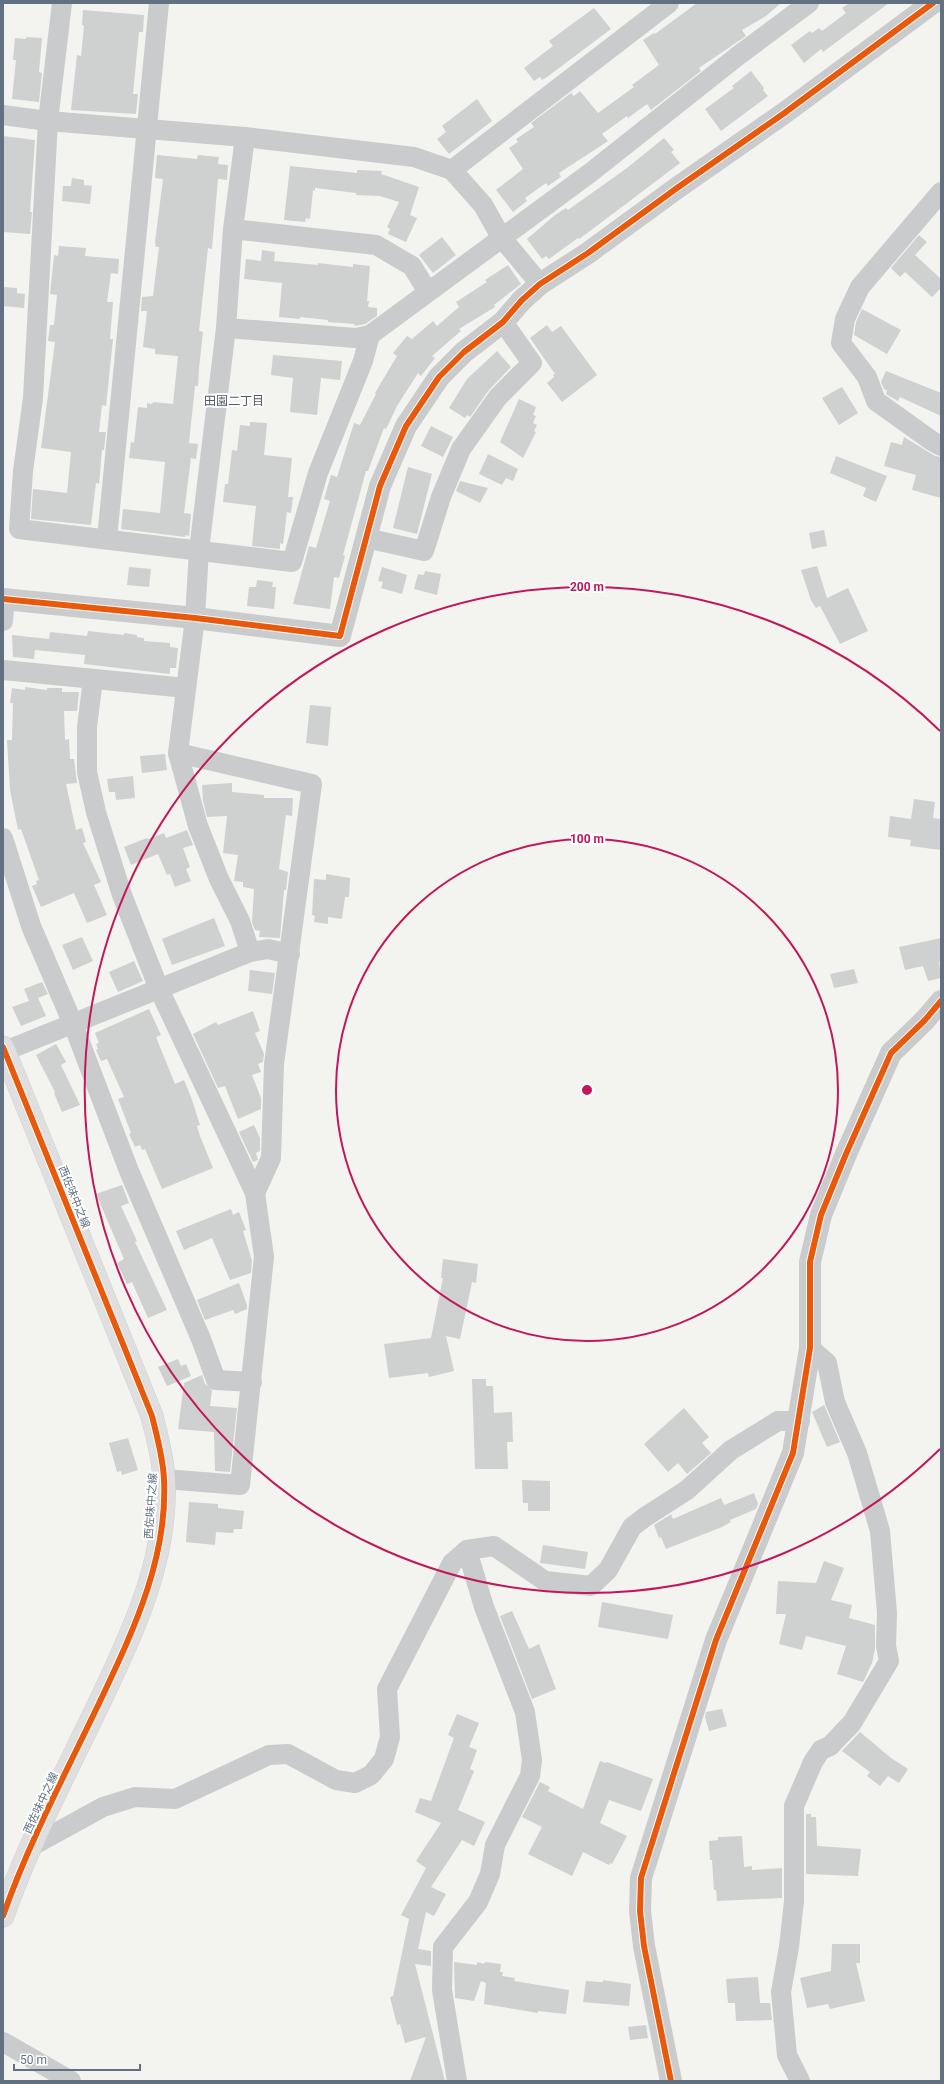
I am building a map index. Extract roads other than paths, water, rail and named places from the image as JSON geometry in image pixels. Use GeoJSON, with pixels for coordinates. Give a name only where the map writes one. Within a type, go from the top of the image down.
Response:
{"type":"FeatureCollection","features":[{"type":"Feature","properties":{"kind":"main road","name":"西佐味中之線"},"geometry":{"type":"LineString","coordinates":[[3,1916],[32,1846],[136,1625],[153,1575],[162,1526],[164,1479],[161,1450],[152,1416],[4,1049]]}},
{"type":"Feature","properties":{"kind":"street"},"geometry":{"type":"LineString","coordinates":[[62,3],[48,121],[33,398],[22,471],[19,529],[292,562],[318,473],[363,361],[370,335]]}},
{"type":"Feature","properties":{"kind":"street"},"geometry":{"type":"LineString","coordinates":[[107,539],[159,3]]}},
{"type":"Feature","properties":{"kind":"street"},"geometry":{"type":"LineString","coordinates":[[452,170],[669,3]]}},
{"type":"Feature","properties":{"kind":"street"},"geometry":{"type":"LineString","coordinates":[[3,621],[4,599],[195,618],[340,636],[380,486],[406,426],[439,377],[464,352],[503,322],[522,300],[540,284],[588,253],[677,188],[783,114],[933,3]]}},
{"type":"Feature","properties":{"kind":"street"},"geometry":{"type":"LineString","coordinates":[[226,328],[356,338],[370,335],[501,237],[590,173],[739,55],[807,4]]}},
{"type":"Feature","properties":{"kind":"street"},"geometry":{"type":"LineString","coordinates":[[3,115],[48,121],[146,130],[245,137],[414,157],[452,170],[484,205],[501,237],[540,284]]}},
{"type":"Feature","properties":{"kind":"street"},"geometry":{"type":"LineString","coordinates":[[245,137],[232,229],[226,328],[199,550],[195,618],[178,753],[198,826],[219,879],[240,921],[250,952]]}},
{"type":"Feature","properties":{"kind":"street"},"geometry":{"type":"LineString","coordinates":[[941,192],[860,287],[845,319],[842,343],[867,377],[876,401],[941,446]]}},
{"type":"Feature","properties":{"kind":"street"},"geometry":{"type":"LineString","coordinates":[[232,229],[376,245],[412,266],[428,292]]}},
{"type":"Feature","properties":{"kind":"street"},"geometry":{"type":"LineString","coordinates":[[366,538],[424,551],[441,497],[461,449],[498,397],[532,363],[503,322]]}},
{"type":"Feature","properties":{"kind":"street"},"geometry":{"type":"LineString","coordinates":[[3,670],[186,688]]}},
{"type":"Feature","properties":{"kind":"street"},"geometry":{"type":"LineString","coordinates":[[92,679],[87,727],[87,772],[96,812],[122,895],[159,989],[256,1193],[264,1257],[240,1485],[164,1479]]}},
{"type":"Feature","properties":{"kind":"street"},"geometry":{"type":"LineString","coordinates":[[178,753],[312,784],[274,1064],[271,1158],[256,1193]]}},
{"type":"Feature","properties":{"kind":"street"},"geometry":{"type":"LineString","coordinates":[[3,838],[31,926],[73,1024],[129,1171],[216,1380],[252,1382]]}},
{"type":"Feature","properties":{"kind":"street"},"geometry":{"type":"LineString","coordinates":[[4,1049],[73,1024],[250,952],[268,949],[290,954]]}},
{"type":"Feature","properties":{"kind":"street"},"geometry":{"type":"LineString","coordinates":[[671,2081],[644,1946],[640,1911],[641,1878],[716,1640],[793,1453],[800,1421],[810,1348],[810,1262],[821,1215],[846,1154],[891,1053],[925,1020],[941,1001]]}},
{"type":"Feature","properties":{"kind":"street"},"geometry":{"type":"LineString","coordinates":[[800,2081],[787,2055],[782,1992],[794,1901],[794,1806],[817,1756],[821,1750],[830,1746],[852,1723],[889,1661],[886,1646],[887,1613],[880,1531],[857,1453],[835,1402],[827,1363],[810,1348]]}},
{"type":"Feature","properties":{"kind":"street"},"geometry":{"type":"LineString","coordinates":[[32,1846],[103,1807],[135,1797],[175,1799],[269,1755],[288,1754],[336,1780],[355,1783],[371,1775],[384,1759],[390,1737],[387,1689],[452,1563],[467,1550],[494,1546],[545,1581],[591,1586],[608,1570],[632,1527],[687,1490],[731,1450],[778,1421],[800,1421]]}},
{"type":"Feature","properties":{"kind":"street"},"geometry":{"type":"LineString","coordinates":[[457,2081],[442,1990],[443,1947],[478,1902],[490,1874],[495,1845],[530,1776],[532,1760],[525,1712],[491,1626],[467,1550]]}},
{"type":"Feature","properties":{"kind":"street"},"geometry":{"type":"LineString","coordinates":[[3,2042],[71,2081]]}},
{"type":"Feature","properties":{"kind":"district","name":"田園二丁目"},"geometry":{"type":"Point","coordinates":[234,401]}}]}
